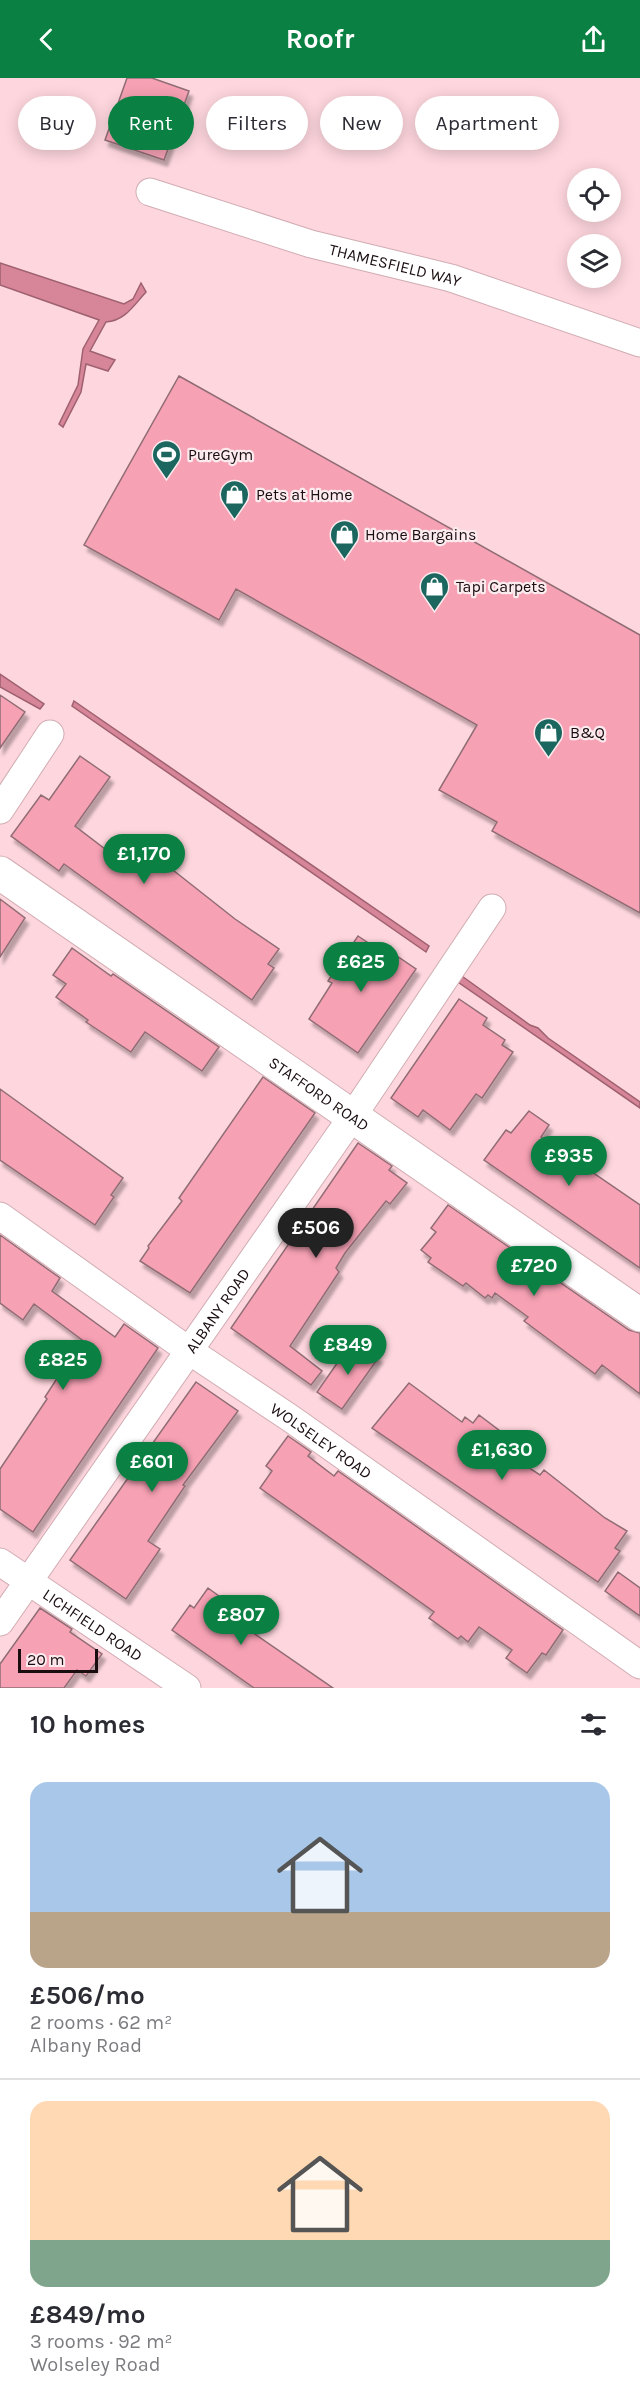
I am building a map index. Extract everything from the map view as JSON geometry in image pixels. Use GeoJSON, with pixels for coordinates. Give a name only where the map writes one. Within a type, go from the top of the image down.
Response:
{"type":"FeatureCollection","features":[{"type":"Feature","properties":{"kind":"street","name":"THAMESFIELD WAY"},"geometry":{"type":"LineString","coordinates":[[150,192],[311,244],[451,278],[640,342]]}},
{"type":"Feature","properties":{"kind":"street"},"geometry":{"type":"LineString","coordinates":[[0,810],[50,734]]}},
{"type":"Feature","properties":{"kind":"street","name":"STAFFORD ROAD"},"geometry":{"type":"LineString","coordinates":[[0,873],[640,1315]]}},
{"type":"Feature","properties":{"kind":"street","name":"ALBANY ROAD"},"geometry":{"type":"LineString","coordinates":[[0,1622],[352,1117],[492,908]]}},
{"type":"Feature","properties":{"kind":"street","name":"WOLSELEY ROAD"},"geometry":{"type":"LineString","coordinates":[[0,1216],[640,1665]]}},
{"type":"Feature","properties":{"kind":"street","name":"LICHFIELD ROAD"},"geometry":{"type":"LineString","coordinates":[[0,1562],[187,1688]]}},
{"type":"Feature","properties":{"kind":"shaded area"},"geometry":{"type":"Polygon","coordinates":[[[0,263],[124,304],[133,299],[141,283],[146,292],[119,319],[106,322],[90,351],[115,360],[108,371],[86,364],[81,392],[63,427],[59,424],[78,385],[83,349],[99,320],[0,285],[0,263]]]}},
{"type":"Feature","properties":{"kind":"shaded area"},"geometry":{"type":"Polygon","coordinates":[[[0,674],[44,704],[40,709],[0,687],[0,674]]]}},
{"type":"Feature","properties":{"kind":"shaded area"},"geometry":{"type":"Polygon","coordinates":[[[74,701],[429,946],[426,952],[72,706],[74,701]]]}},
{"type":"Feature","properties":{"kind":"shaded area"},"geometry":{"type":"Polygon","coordinates":[[[459,974],[640,1102],[640,1108],[455,980],[459,974]]]}},
{"type":"Feature","properties":{"kind":"building"},"geometry":{"type":"Polygon","coordinates":[[[127,78],[152,78],[189,91],[187,96],[121,96],[127,78]]]}},
{"type":"Feature","properties":{"kind":"building"},"geometry":{"type":"Polygon","coordinates":[[[134,150],[168,150],[164,160],[134,150]]]}},
{"type":"Feature","properties":{"kind":"building"},"geometry":{"type":"Polygon","coordinates":[[[179,376],[640,635],[640,913],[492,831],[497,822],[439,790],[477,725],[236,589],[219,620],[84,545],[179,376]]]}},
{"type":"Feature","properties":{"kind":"building"},"geometry":{"type":"Polygon","coordinates":[[[0,695],[25,712],[0,748],[0,695]]]}},
{"type":"Feature","properties":{"kind":"building"},"geometry":{"type":"Polygon","coordinates":[[[80,756],[110,777],[75,826],[130,868],[142,852],[161,867],[164,863],[235,919],[279,949],[268,964],[274,968],[252,1000],[64,864],[59,871],[11,836],[41,795],[49,800],[80,756]]]}},
{"type":"Feature","properties":{"kind":"building"},"geometry":{"type":"Polygon","coordinates":[[[0,899],[25,918],[0,957],[0,899]]]}},
{"type":"Feature","properties":{"kind":"building"},"geometry":{"type":"Polygon","coordinates":[[[358,936],[382,952],[385,948],[416,969],[358,1053],[309,1019],[332,983],[328,981],[358,936]]]}},
{"type":"Feature","properties":{"kind":"building"},"geometry":{"type":"Polygon","coordinates":[[[72,948],[219,1047],[202,1071],[145,1032],[131,1052],[86,1022],[88,1020],[56,997],[66,984],[53,975],[72,948]]]}},
{"type":"Feature","properties":{"kind":"building"},"geometry":{"type":"Polygon","coordinates":[[[459,999],[487,1018],[483,1025],[505,1040],[502,1045],[513,1052],[482,1098],[476,1094],[450,1130],[423,1110],[418,1117],[391,1098],[459,999]]]}},
{"type":"Feature","properties":{"kind":"building"},"geometry":{"type":"Polygon","coordinates":[[[263,1077],[315,1113],[190,1293],[140,1261],[149,1248],[148,1246],[182,1201],[179,1198],[263,1077]]]}},
{"type":"Feature","properties":{"kind":"building"},"geometry":{"type":"Polygon","coordinates":[[[0,1089],[123,1178],[111,1195],[114,1197],[95,1225],[0,1160],[0,1089]]]}},
{"type":"Feature","properties":{"kind":"building"},"geometry":{"type":"Polygon","coordinates":[[[529,1111],[549,1125],[541,1137],[640,1205],[640,1268],[484,1160],[506,1130],[511,1133],[529,1111]]]}},
{"type":"Feature","properties":{"kind":"building"},"geometry":{"type":"Polygon","coordinates":[[[358,1143],[392,1166],[389,1170],[407,1183],[390,1204],[386,1201],[345,1253],[336,1268],[339,1272],[290,1346],[322,1371],[311,1385],[231,1328],[358,1143]]]}},
{"type":"Feature","properties":{"kind":"building"},"geometry":{"type":"Polygon","coordinates":[[[448,1205],[629,1330],[640,1333],[640,1394],[602,1365],[595,1374],[524,1321],[528,1317],[495,1293],[492,1298],[488,1295],[485,1298],[466,1283],[463,1286],[428,1262],[431,1258],[421,1250],[436,1232],[431,1228],[448,1205]]]}},
{"type":"Feature","properties":{"kind":"building"},"geometry":{"type":"Polygon","coordinates":[[[0,1235],[60,1278],[52,1291],[115,1337],[124,1324],[158,1348],[33,1532],[0,1509],[0,1469],[47,1399],[45,1397],[82,1340],[34,1304],[23,1320],[0,1303],[0,1235]]]}},
{"type":"Feature","properties":{"kind":"building"},"geometry":{"type":"Polygon","coordinates":[[[359,1343],[379,1357],[342,1409],[317,1392],[340,1359],[344,1361],[359,1343]]]}},
{"type":"Feature","properties":{"kind":"building"},"geometry":{"type":"Polygon","coordinates":[[[196,1382],[238,1411],[183,1485],[185,1486],[148,1541],[160,1549],[126,1599],[70,1560],[196,1382]]]}},
{"type":"Feature","properties":{"kind":"building"},"geometry":{"type":"Polygon","coordinates":[[[409,1383],[462,1422],[465,1417],[473,1423],[479,1415],[504,1434],[496,1446],[540,1475],[544,1470],[605,1518],[627,1531],[615,1548],[620,1551],[598,1582],[372,1428],[409,1383]]]}},
{"type":"Feature","properties":{"kind":"building"},"geometry":{"type":"Polygon","coordinates":[[[288,1436],[311,1452],[308,1456],[334,1476],[338,1471],[563,1630],[546,1655],[542,1653],[527,1673],[506,1658],[512,1650],[479,1627],[468,1642],[461,1636],[458,1639],[429,1618],[434,1612],[260,1488],[272,1471],[266,1466],[288,1436]]]}},
{"type":"Feature","properties":{"kind":"building"},"geometry":{"type":"Polygon","coordinates":[[[618,1572],[640,1588],[640,1616],[605,1591],[618,1572]]]}},
{"type":"Feature","properties":{"kind":"building"},"geometry":{"type":"Polygon","coordinates":[[[208,1588],[237,1609],[239,1605],[260,1620],[252,1632],[333,1688],[254,1688],[172,1630],[190,1605],[194,1608],[208,1588]]]}},
{"type":"Feature","properties":{"kind":"building"},"geometry":{"type":"Polygon","coordinates":[[[40,1608],[72,1629],[70,1632],[102,1654],[86,1676],[77,1670],[64,1688],[0,1688],[0,1664],[40,1608]]]}},
{"type":"Feature","properties":{"kind":"place","name":"PureGym"},"geometry":{"type":"Point","coordinates":[167,480]}},
{"type":"Feature","properties":{"kind":"place","name":"Pets at Home"},"geometry":{"type":"Point","coordinates":[235,520]}},
{"type":"Feature","properties":{"kind":"place","name":"Home Bargains"},"geometry":{"type":"Point","coordinates":[344,560]}},
{"type":"Feature","properties":{"kind":"place","name":"Tapi Carpets"},"geometry":{"type":"Point","coordinates":[435,612]}},
{"type":"Feature","properties":{"kind":"place","name":"B&Q"},"geometry":{"type":"Point","coordinates":[549,758]}}]}
